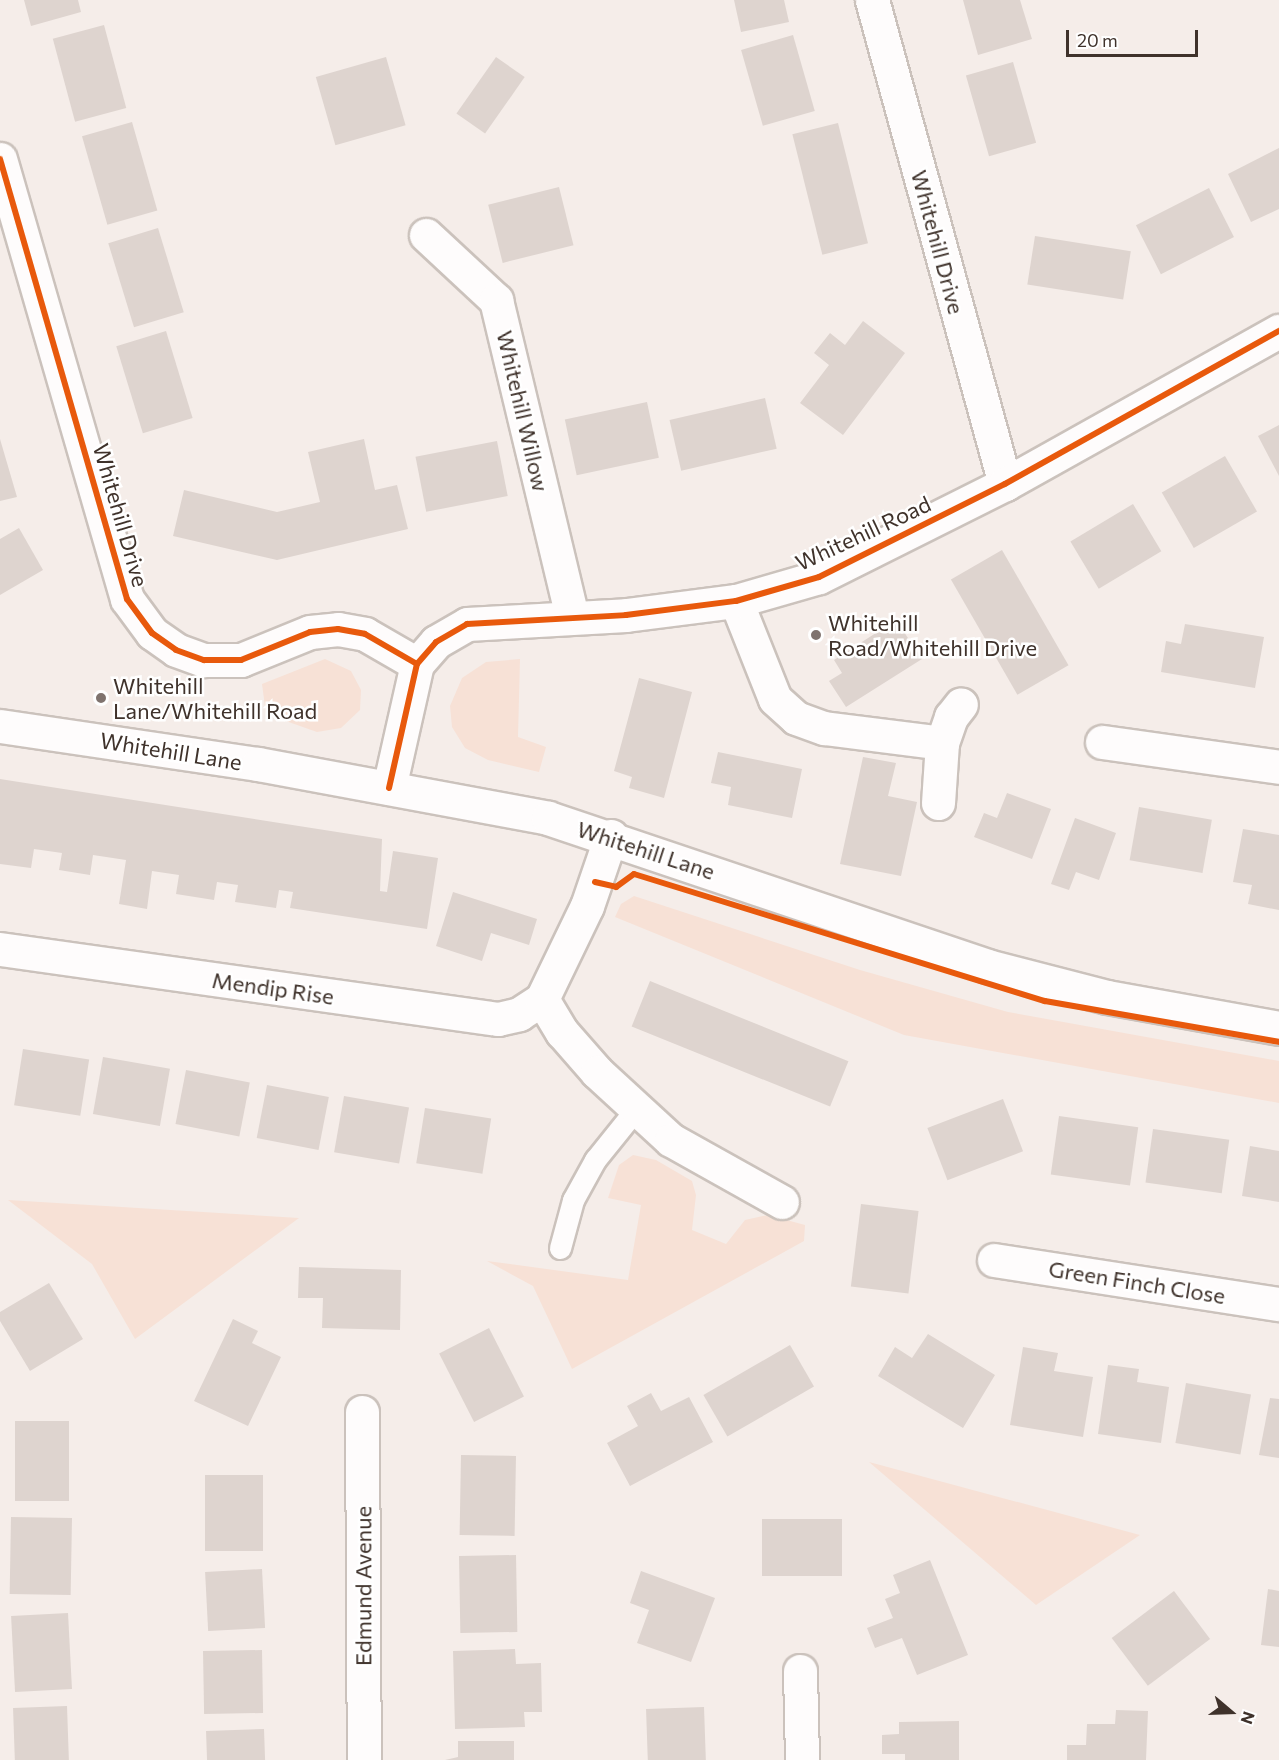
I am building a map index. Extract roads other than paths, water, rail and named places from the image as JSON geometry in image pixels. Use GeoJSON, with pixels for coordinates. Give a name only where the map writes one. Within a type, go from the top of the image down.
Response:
{"type":"FeatureCollection","features":[{"type":"Feature","properties":{"kind":"street","name":"Whitehill Drive"},"geometry":{"type":"LineString","coordinates":[[872,0],[1005,484]]}},
{"type":"Feature","properties":{"kind":"street","name":"Whitehill Drive"},"geometry":{"type":"LineString","coordinates":[[0,159],[127,599],[152,633],[176,650],[204,660],[241,660],[310,632],[338,629],[365,634],[417,664]]}},
{"type":"Feature","properties":{"kind":"street","name":"Whitehill Willow"},"geometry":{"type":"LineString","coordinates":[[426,235],[496,300],[572,616]]}},
{"type":"Feature","properties":{"kind":"street","name":"Whitehill Road"},"geometry":{"type":"LineString","coordinates":[[389,788],[417,664],[436,642],[466,624],[736,601],[819,577],[874,553],[1005,484],[1279,331]]}},
{"type":"Feature","properties":{"kind":"street"},"geometry":{"type":"LineString","coordinates":[[736,601],[775,699],[796,718],[824,728],[942,743]]}},
{"type":"Feature","properties":{"kind":"street"},"geometry":{"type":"LineString","coordinates":[[938,803],[942,743],[951,717],[961,704]]}},
{"type":"Feature","properties":{"kind":"street","name":"Whitehill Lane"},"geometry":{"type":"LineString","coordinates":[[0,726],[389,788],[548,818],[611,836],[987,966],[1175,1012],[1279,1028]]}},
{"type":"Feature","properties":{"kind":"street"},"geometry":{"type":"LineString","coordinates":[[1102,742],[1279,767]]}},
{"type":"Feature","properties":{"kind":"street"},"geometry":{"type":"LineString","coordinates":[[611,836],[579,925],[542,999],[562,1032],[636,1109],[672,1140],[782,1202]]}},
{"type":"Feature","properties":{"kind":"street","name":"Mendip Rise"},"geometry":{"type":"LineString","coordinates":[[0,949],[466,1017],[498,1019],[519,1014],[542,999]]}},
{"type":"Feature","properties":{"kind":"street","name":"Green Finch Close"},"geometry":{"type":"LineString","coordinates":[[994,1260],[1279,1304]]}},
{"type":"Feature","properties":{"kind":"street","name":"Edmund Avenue"},"geometry":{"type":"LineString","coordinates":[[362,1412],[364,1760]]}},
{"type":"Feature","properties":{"kind":"street"},"geometry":{"type":"LineString","coordinates":[[800,1671],[802,1760]]}},
{"type":"Feature","properties":{"kind":"lane"},"geometry":{"type":"LineString","coordinates":[[560,1248],[573,1200],[595,1160],[636,1109]]}},
{"type":"Feature","properties":{"kind":"place","name":"Whitehill Road/Whitehill Drive"},"geometry":{"type":"Point","coordinates":[816,635]}},
{"type":"Feature","properties":{"kind":"place","name":"Whitehill Lane/Whitehill Road"},"geometry":{"type":"Point","coordinates":[101,698]}}]}
